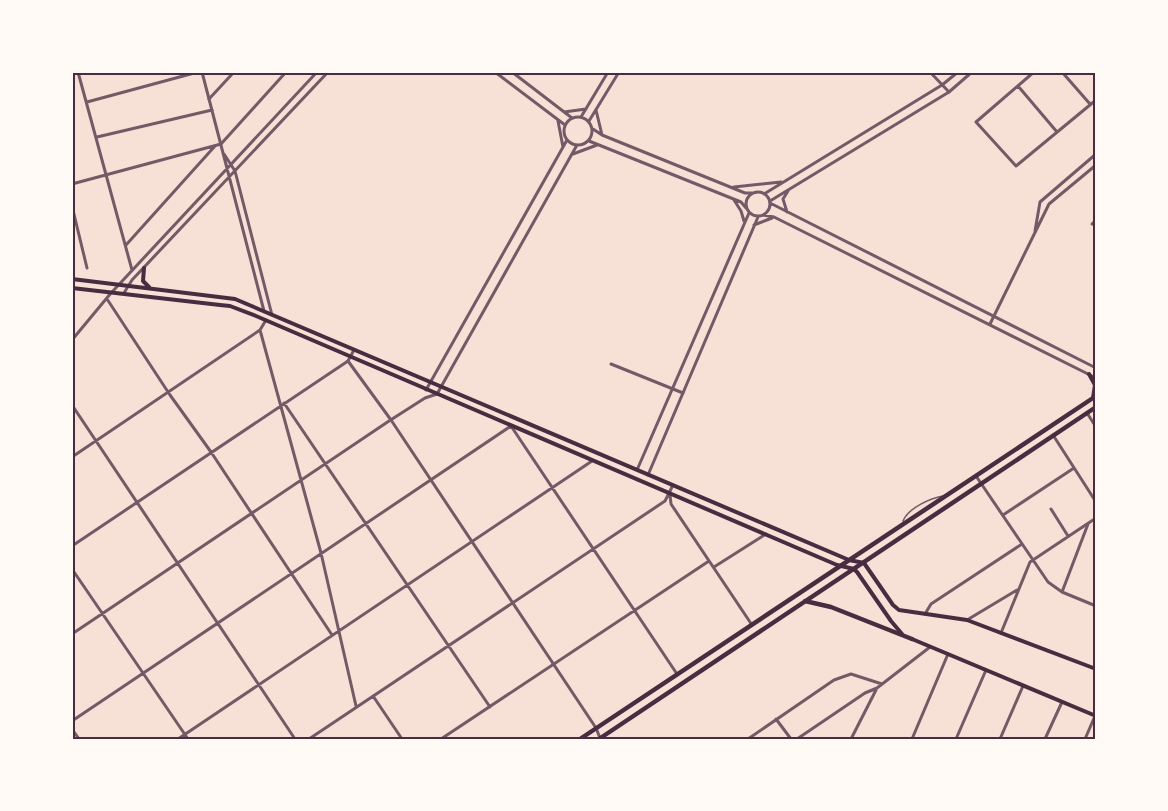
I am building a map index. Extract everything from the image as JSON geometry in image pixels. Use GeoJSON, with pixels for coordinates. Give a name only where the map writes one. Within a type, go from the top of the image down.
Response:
{"type":"FeatureCollection","features":[{"type":"Feature","properties":{"kind":"main road"},"geometry":{"type":"LineString","coordinates":[[144,268],[143,282],[150,288]]}},
{"type":"Feature","properties":{"kind":"main road"},"geometry":{"type":"LineString","coordinates":[[72,279],[235,299],[849,560],[864,562],[893,605],[899,609],[967,620],[1096,669]]}},
{"type":"Feature","properties":{"kind":"main road"},"geometry":{"type":"LineString","coordinates":[[72,288],[230,306],[266,320],[349,359],[437,394],[841,566],[854,569],[896,628],[912,639]]}},
{"type":"Feature","properties":{"kind":"main road"},"geometry":{"type":"LineString","coordinates":[[580,739],[1094,397],[1095,385],[1089,374]]}},
{"type":"Feature","properties":{"kind":"main road"},"geometry":{"type":"LineString","coordinates":[[600,739],[1096,407]]}},
{"type":"Feature","properties":{"kind":"main road"},"geometry":{"type":"LineString","coordinates":[[805,601],[831,607],[1096,715]]}},
{"type":"Feature","properties":{"kind":"main road"},"geometry":{"type":"LineString","coordinates":[[636,702],[641,711]]}},
{"type":"Feature","properties":{"kind":"street"},"geometry":{"type":"LineString","coordinates":[[78,72],[132,270]]}},
{"type":"Feature","properties":{"kind":"street"},"geometry":{"type":"LineString","coordinates":[[87,102],[200,72],[264,311]]}},
{"type":"Feature","properties":{"kind":"street"},"geometry":{"type":"LineString","coordinates":[[209,99],[234,72]]}},
{"type":"Feature","properties":{"kind":"street"},"geometry":{"type":"LineString","coordinates":[[72,184],[221,144],[286,72]]}},
{"type":"Feature","properties":{"kind":"street"},"geometry":{"type":"LineString","coordinates":[[72,340],[132,270],[316,72]]}},
{"type":"Feature","properties":{"kind":"street"},"geometry":{"type":"LineString","coordinates":[[124,293],[144,268],[328,72]]}},
{"type":"Feature","properties":{"kind":"street"},"geometry":{"type":"LineString","coordinates":[[495,72],[565,125]]}},
{"type":"Feature","properties":{"kind":"street"},"geometry":{"type":"LineString","coordinates":[[512,72],[572,118]]}},
{"type":"Feature","properties":{"kind":"street"},"geometry":{"type":"LineString","coordinates":[[580,117],[608,72]]}},
{"type":"Feature","properties":{"kind":"street"},"geometry":{"type":"LineString","coordinates":[[589,122],[619,72]]}},
{"type":"Feature","properties":{"kind":"street"},"geometry":{"type":"LineString","coordinates":[[930,72],[949,92]]}},
{"type":"Feature","properties":{"kind":"street"},"geometry":{"type":"LineString","coordinates":[[425,398],[426,390],[564,147],[567,140],[565,125],[572,118],[580,117],[589,122],[593,129],[602,135],[732,188],[753,194],[764,194],[942,85],[958,72]]}},
{"type":"Feature","properties":{"kind":"street"},"geometry":{"type":"LineString","coordinates":[[72,634],[391,420],[425,398],[437,394],[577,145],[589,141],[599,144],[741,202],[749,213],[758,217],[769,210],[770,202],[789,189],[949,92],[972,72]]}},
{"type":"Feature","properties":{"kind":"street"},"geometry":{"type":"LineString","coordinates":[[1034,72],[976,122],[1017,166],[1096,100]]}},
{"type":"Feature","properties":{"kind":"street"},"geometry":{"type":"LineString","coordinates":[[1062,72],[1090,105]]}},
{"type":"Feature","properties":{"kind":"street"},"geometry":{"type":"LineString","coordinates":[[1018,86],[1057,132]]}},
{"type":"Feature","properties":{"kind":"street"},"geometry":{"type":"LineString","coordinates":[[564,112],[586,109]]}},
{"type":"Feature","properties":{"kind":"street"},"geometry":{"type":"LineString","coordinates":[[596,109],[602,135]]}},
{"type":"Feature","properties":{"kind":"street"},"geometry":{"type":"LineString","coordinates":[[97,137],[212,110]]}},
{"type":"Feature","properties":{"kind":"street"},"geometry":{"type":"LineString","coordinates":[[557,119],[564,147]]}},
{"type":"Feature","properties":{"kind":"street"},"geometry":{"type":"LineString","coordinates":[[589,141],[593,129]]}},
{"type":"Feature","properties":{"kind":"street"},"geometry":{"type":"LineString","coordinates":[[859,135],[863,144]]}},
{"type":"Feature","properties":{"kind":"street"},"geometry":{"type":"LineString","coordinates":[[567,140],[577,145]]}},
{"type":"Feature","properties":{"kind":"street"},"geometry":{"type":"LineString","coordinates":[[571,154],[599,144]]}},
{"type":"Feature","properties":{"kind":"street"},"geometry":{"type":"LineString","coordinates":[[126,245],[216,145]]}},
{"type":"Feature","properties":{"kind":"street"},"geometry":{"type":"LineString","coordinates":[[223,154],[236,171],[272,315]]}},
{"type":"Feature","properties":{"kind":"street"},"geometry":{"type":"LineString","coordinates":[[1035,236],[1040,202],[1096,154]]}},
{"type":"Feature","properties":{"kind":"street"},"geometry":{"type":"LineString","coordinates":[[668,172],[671,163]]}},
{"type":"Feature","properties":{"kind":"street"},"geometry":{"type":"LineString","coordinates":[[990,324],[1049,204],[1096,165]]}},
{"type":"Feature","properties":{"kind":"street"},"geometry":{"type":"LineString","coordinates":[[732,188],[783,182]]}},
{"type":"Feature","properties":{"kind":"street"},"geometry":{"type":"LineString","coordinates":[[787,212],[783,199],[789,189]]}},
{"type":"Feature","properties":{"kind":"street"},"geometry":{"type":"LineString","coordinates":[[746,208],[747,198],[753,194]]}},
{"type":"Feature","properties":{"kind":"street"},"geometry":{"type":"LineString","coordinates":[[764,194],[770,202],[787,212],[1096,368]]}},
{"type":"Feature","properties":{"kind":"street"},"geometry":{"type":"LineString","coordinates":[[732,198],[745,223]]}},
{"type":"Feature","properties":{"kind":"street"},"geometry":{"type":"LineString","coordinates":[[72,206],[87,268]]}},
{"type":"Feature","properties":{"kind":"street"},"geometry":{"type":"LineString","coordinates":[[637,470],[749,213]]}},
{"type":"Feature","properties":{"kind":"street"},"geometry":{"type":"LineString","coordinates":[[764,215],[874,267],[1096,378]]}},
{"type":"Feature","properties":{"kind":"street"},"geometry":{"type":"LineString","coordinates":[[648,475],[758,217]]}},
{"type":"Feature","properties":{"kind":"street"},"geometry":{"type":"LineString","coordinates":[[754,225],[774,218]]}},
{"type":"Feature","properties":{"kind":"street"},"geometry":{"type":"LineString","coordinates":[[874,267],[878,258]]}},
{"type":"Feature","properties":{"kind":"street"},"geometry":{"type":"LineString","coordinates":[[107,299],[332,635]]}},
{"type":"Feature","properties":{"kind":"street"},"geometry":{"type":"LineString","coordinates":[[72,456],[260,330],[266,320]]}},
{"type":"Feature","properties":{"kind":"street"},"geometry":{"type":"LineString","coordinates":[[260,330],[283,404],[321,553],[356,707]]}},
{"type":"Feature","properties":{"kind":"street"},"geometry":{"type":"LineString","coordinates":[[72,546],[349,359],[354,350]]}},
{"type":"Feature","properties":{"kind":"street"},"geometry":{"type":"LineString","coordinates":[[349,359],[596,728],[600,739]]}},
{"type":"Feature","properties":{"kind":"street"},"geometry":{"type":"LineString","coordinates":[[611,364],[683,393]]}},
{"type":"Feature","properties":{"kind":"street"},"geometry":{"type":"LineString","coordinates":[[283,404],[326,463],[490,707]]}},
{"type":"Feature","properties":{"kind":"street"},"geometry":{"type":"LineString","coordinates":[[72,405],[295,739]]}},
{"type":"Feature","properties":{"kind":"street"},"geometry":{"type":"LineString","coordinates":[[1087,413],[1096,427]]}},
{"type":"Feature","properties":{"kind":"street"},"geometry":{"type":"LineString","coordinates":[[72,721],[511,426],[514,418]]}},
{"type":"Feature","properties":{"kind":"street"},"geometry":{"type":"LineString","coordinates":[[511,426],[677,675]]}},
{"type":"Feature","properties":{"kind":"street"},"geometry":{"type":"LineString","coordinates":[[1053,435],[1096,502]]}},
{"type":"Feature","properties":{"kind":"street"},"geometry":{"type":"LineString","coordinates":[[178,739],[592,461]]}},
{"type":"Feature","properties":{"kind":"street"},"geometry":{"type":"LineString","coordinates":[[1003,515],[1074,468]]}},
{"type":"Feature","properties":{"kind":"street"},"geometry":{"type":"LineString","coordinates":[[976,476],[1048,582],[1062,592],[1096,606]]}},
{"type":"Feature","properties":{"kind":"street"},"geometry":{"type":"LineString","coordinates":[[309,739],[665,501],[673,485]]}},
{"type":"Feature","properties":{"kind":"street"},"geometry":{"type":"LineString","coordinates":[[670,494],[671,504],[752,625]]}},
{"type":"Feature","properties":{"kind":"street"},"geometry":{"type":"LineString","coordinates":[[1051,509],[1068,536]]}},
{"type":"Feature","properties":{"kind":"street"},"geometry":{"type":"LineString","coordinates":[[1001,633],[1030,562],[1096,518]]}},
{"type":"Feature","properties":{"kind":"street"},"geometry":{"type":"LineString","coordinates":[[1062,592],[1089,523]]}},
{"type":"Feature","properties":{"kind":"street"},"geometry":{"type":"LineString","coordinates":[[714,567],[766,534]]}},
{"type":"Feature","properties":{"kind":"street"},"geometry":{"type":"LineString","coordinates":[[925,614],[932,604],[1022,544]]}},
{"type":"Feature","properties":{"kind":"street"},"geometry":{"type":"LineString","coordinates":[[441,739],[709,561]]}},
{"type":"Feature","properties":{"kind":"street"},"geometry":{"type":"LineString","coordinates":[[72,570],[184,735],[189,739]]}},
{"type":"Feature","properties":{"kind":"street"},"geometry":{"type":"LineString","coordinates":[[967,620],[1019,589]]}},
{"type":"Feature","properties":{"kind":"street"},"geometry":{"type":"LineString","coordinates":[[796,739],[865,693],[877,688],[930,646]]}},
{"type":"Feature","properties":{"kind":"street"},"geometry":{"type":"LineString","coordinates":[[912,739],[948,654]]}},
{"type":"Feature","properties":{"kind":"street"},"geometry":{"type":"LineString","coordinates":[[956,739],[986,670]]}},
{"type":"Feature","properties":{"kind":"street"},"geometry":{"type":"LineString","coordinates":[[748,739],[834,680],[851,674],[882,684]]}},
{"type":"Feature","properties":{"kind":"street"},"geometry":{"type":"LineString","coordinates":[[1000,739],[1023,686]]}},
{"type":"Feature","properties":{"kind":"street"},"geometry":{"type":"LineString","coordinates":[[851,739],[877,688]]}},
{"type":"Feature","properties":{"kind":"street"},"geometry":{"type":"LineString","coordinates":[[372,696],[402,739]]}},
{"type":"Feature","properties":{"kind":"street"},"geometry":{"type":"LineString","coordinates":[[1045,739],[1062,702]]}},
{"type":"Feature","properties":{"kind":"street"},"geometry":{"type":"LineString","coordinates":[[1085,739],[1096,715]]}},
{"type":"Feature","properties":{"kind":"street"},"geometry":{"type":"LineString","coordinates":[[777,719],[791,739]]}},
{"type":"Feature","properties":{"kind":"street"},"geometry":{"type":"LineString","coordinates":[[72,729],[79,739]]}}]}
